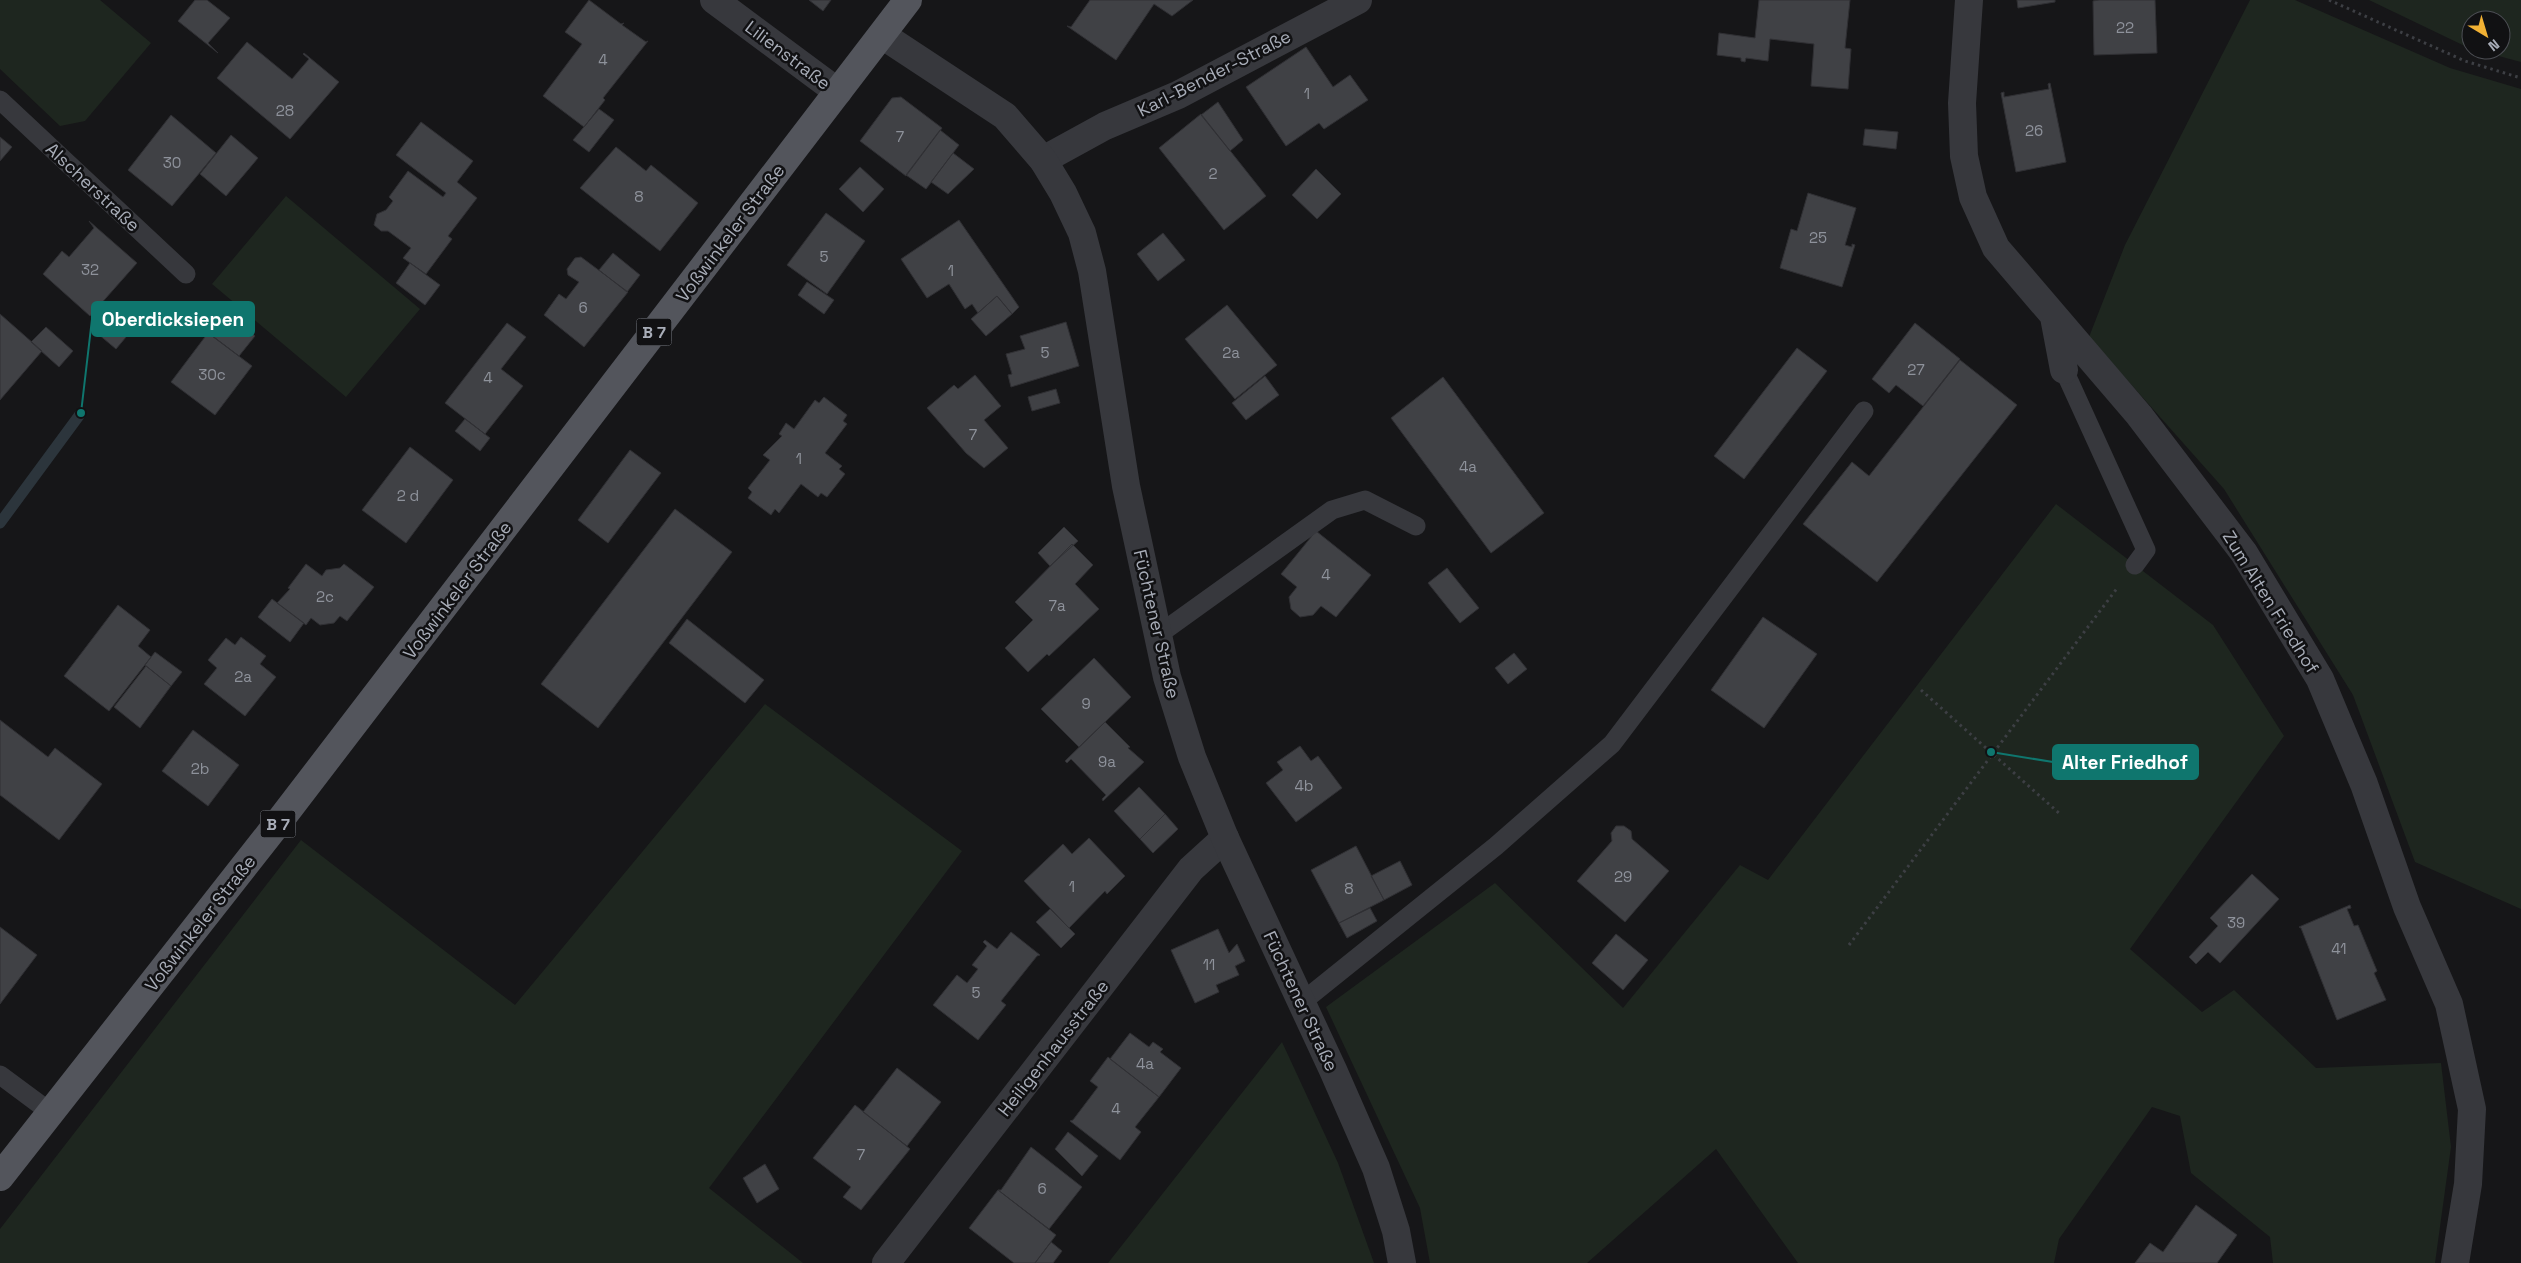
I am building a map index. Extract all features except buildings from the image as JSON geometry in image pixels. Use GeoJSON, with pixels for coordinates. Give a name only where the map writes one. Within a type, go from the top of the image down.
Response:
{"type":"FeatureCollection","features":[{"type":"Feature","properties":{"kind":"main road","name":"Voßwinkeler Straße"},"geometry":{"type":"LineString","coordinates":[[0,1177],[278,823],[908,0]]}},
{"type":"Feature","properties":{"kind":"street","name":"Lilienstraße"},"geometry":{"type":"LineString","coordinates":[[714,0],[838,92]]}},
{"type":"Feature","properties":{"kind":"street","name":"Karl-Bender-Straße"},"geometry":{"type":"LineString","coordinates":[[1043,160],[1105,126],[1178,95],[1358,0]]}},
{"type":"Feature","properties":{"kind":"street","name":"Zum Alten Friedhof"},"geometry":{"type":"LineString","coordinates":[[1968,0],[1962,103],[1964,156],[1973,198],[1996,248],[2054,317],[2076,338],[2139,415],[2244,553],[2320,679],[2364,784],[2407,907],[2449,1004],[2472,1109],[2468,1184],[2455,1263]]}},
{"type":"Feature","properties":{"kind":"street","name":"Füchtener Straße"},"geometry":{"type":"LineString","coordinates":[[882,35],[1005,116],[1043,160],[1063,193],[1082,233],[1092,271],[1126,486],[1167,677],[1192,757],[1225,838],[1302,1002],[1376,1168],[1396,1231],[1402,1263]]}},
{"type":"Feature","properties":{"kind":"street"},"geometry":{"type":"LineString","coordinates":[[2054,317],[2064,370]]}},
{"type":"Feature","properties":{"kind":"street","name":"Heiligenhausstraße"},"geometry":{"type":"LineString","coordinates":[[886,1263],[1191,869],[1225,838]]}},
{"type":"Feature","properties":{"kind":"lane","name":"Alscherstraße"},"geometry":{"type":"LineString","coordinates":[[0,100],[186,274]]}},
{"type":"Feature","properties":{"kind":"lane"},"geometry":{"type":"LineString","coordinates":[[2064,370],[2146,550],[2135,565]]}},
{"type":"Feature","properties":{"kind":"lane"},"geometry":{"type":"LineString","coordinates":[[1302,1002],[1496,846],[1612,744],[1864,411]]}},
{"type":"Feature","properties":{"kind":"lane"},"geometry":{"type":"LineString","coordinates":[[1158,635],[1332,510],[1366,500],[1416,526]]}},
{"type":"Feature","properties":{"kind":"lane"},"geometry":{"type":"LineString","coordinates":[[0,1075],[50,1112]]}},
{"type":"Feature","properties":{"kind":"path"},"geometry":{"type":"LineString","coordinates":[[2328,0],[2465,61],[2521,78]]}},
{"type":"Feature","properties":{"kind":"path"},"geometry":{"type":"LineString","coordinates":[[1850,945],[2135,565]]}},
{"type":"Feature","properties":{"kind":"path"},"geometry":{"type":"LineString","coordinates":[[1921,690],[2060,814]]}},
{"type":"Feature","properties":{"kind":"shaded area"},"geometry":{"type":"Polygon","coordinates":[[[0,0],[100,0],[151,43],[85,121],[60,126],[0,69],[0,0]]]}},
{"type":"Feature","properties":{"kind":"shaded area"},"geometry":{"type":"Polygon","coordinates":[[[2250,0],[2295,0],[2450,68],[2521,89],[2521,909],[2415,862],[2353,695],[2224,489],[2089,337],[2125,245],[2250,0]]]}},
{"type":"Feature","properties":{"kind":"shaded area"},"geometry":{"type":"Polygon","coordinates":[[[2369,0],[2521,0],[2521,62],[2511,59],[2511,10],[2461,10],[2461,44],[2369,0]]]}},
{"type":"Feature","properties":{"kind":"shaded area"},"geometry":{"type":"Polygon","coordinates":[[[286,196],[420,309],[346,397],[212,284],[286,196]]]}},
{"type":"Feature","properties":{"kind":"shaded area"},"geometry":{"type":"Polygon","coordinates":[[[2056,504],[2213,625],[2284,736],[2130,949],[2202,1012],[2234,990],[2316,1068],[2441,1063],[2451,1147],[2435,1263],[2273,1263],[2270,1237],[2191,1173],[2180,1116],[2152,1107],[2059,1239],[2054,1263],[1798,1263],[1716,1149],[1587,1263],[1430,1263],[1420,1208],[1326,1007],[1495,883],[1623,1008],[1740,865],[1768,880],[2056,504]]]}},
{"type":"Feature","properties":{"kind":"shaded area"},"geometry":{"type":"Polygon","coordinates":[[[765,704],[962,851],[709,1188],[803,1263],[0,1263],[0,1229],[301,840],[515,1005],[765,704]]]}},
{"type":"Feature","properties":{"kind":"shaded area"},"geometry":{"type":"Polygon","coordinates":[[[1282,1042],[1338,1163],[1374,1263],[1108,1263],[1282,1042]]]}},
{"type":"Feature","properties":{"kind":"waterway"},"geometry":{"type":"LineString","coordinates":[[0,523],[81,413]]}},
{"type":"Feature","properties":{"kind":"place","name":"Oberdicksiepen"},"geometry":{"type":"Point","coordinates":[81,413]}},
{"type":"Feature","properties":{"kind":"place","name":"Alter Friedhof"},"geometry":{"type":"Point","coordinates":[1991,752]}}]}
